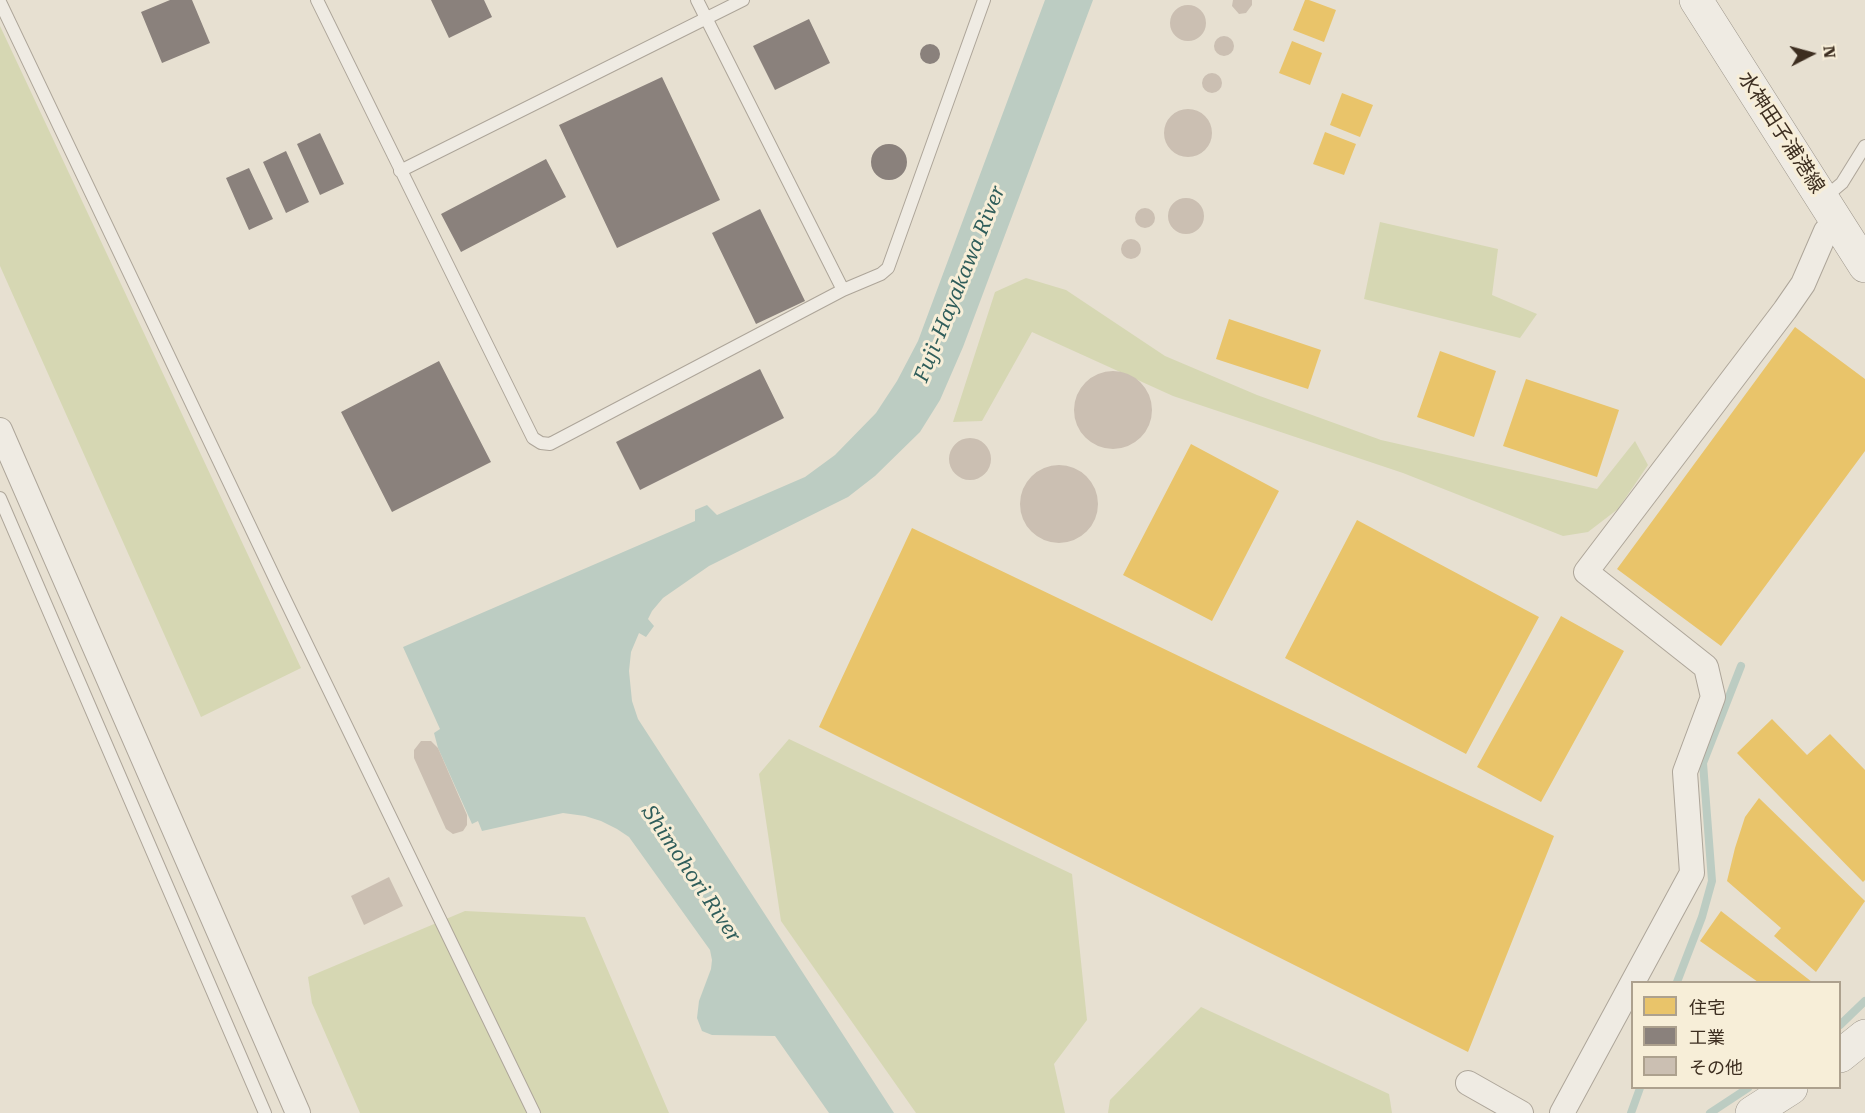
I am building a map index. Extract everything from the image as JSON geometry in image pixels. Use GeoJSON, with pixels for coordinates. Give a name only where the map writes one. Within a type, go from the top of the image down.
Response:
{"type":"FeatureCollection","features":[{"type":"Feature","properties":{"kind":"main road","name":"水神田子浦港線"},"geometry":{"type":"LineString","coordinates":[[1696,0],[1865,266]]}},
{"type":"Feature","properties":{"kind":"main road"},"geometry":{"type":"LineString","coordinates":[[1841,1054],[1865,1036]]}},
{"type":"Feature","properties":{"kind":"main road"},"geometry":{"type":"LineString","coordinates":[[1752,1113],[1789,1089]]}},
{"type":"Feature","properties":{"kind":"street"},"geometry":{"type":"LineString","coordinates":[[1634,981],[1692,873],[1685,772],[1713,697],[1706,667],[1586,572],[1803,284],[1826,231],[1830,210]]}},
{"type":"Feature","properties":{"kind":"street"},"geometry":{"type":"LineString","coordinates":[[0,430],[298,1113]]}},
{"type":"Feature","properties":{"kind":"street"},"geometry":{"type":"LineString","coordinates":[[1562,1113],[1631,986]]}},
{"type":"Feature","properties":{"kind":"street"},"geometry":{"type":"LineString","coordinates":[[1468,1083],[1521,1113]]}},
{"type":"Feature","properties":{"kind":"lane"},"geometry":{"type":"LineString","coordinates":[[316,0],[533,438],[541,443],[550,444],[843,290],[881,274],[888,268],[984,0]]}},
{"type":"Feature","properties":{"kind":"lane"},"geometry":{"type":"LineString","coordinates":[[698,0],[843,290]]}},
{"type":"Feature","properties":{"kind":"lane"},"geometry":{"type":"LineString","coordinates":[[400,171],[743,0]]}},
{"type":"Feature","properties":{"kind":"lane"},"geometry":{"type":"LineString","coordinates":[[0,2],[534,1113]]}},
{"type":"Feature","properties":{"kind":"lane"},"geometry":{"type":"LineString","coordinates":[[1830,210],[1842,183],[1865,146]]}},
{"type":"Feature","properties":{"kind":"lane"},"geometry":{"type":"LineString","coordinates":[[0,498],[265,1113]]}},
{"type":"Feature","properties":{"kind":"green space"},"geometry":{"type":"Polygon","coordinates":[[[0,26],[301,668],[201,717],[0,266],[0,26]]]}},
{"type":"Feature","properties":{"kind":"green space"},"geometry":{"type":"Polygon","coordinates":[[[1380,222],[1498,249],[1492,295],[1537,314],[1520,338],[1364,299],[1380,222]]]}},
{"type":"Feature","properties":{"kind":"green space"},"geometry":{"type":"Polygon","coordinates":[[[1026,278],[1066,290],[1165,356],[1257,395],[1381,440],[1597,489],[1635,441],[1648,465],[1618,509],[1588,532],[1563,536],[1403,473],[1173,396],[1032,332],[982,421],[953,422],[995,292],[1026,278]]]}},
{"type":"Feature","properties":{"kind":"green space"},"geometry":{"type":"Polygon","coordinates":[[[789,739],[1072,874],[1087,1020],[1054,1064],[1065,1113],[916,1113],[781,921],[759,774],[789,739]]]}},
{"type":"Feature","properties":{"kind":"green space"},"geometry":{"type":"Polygon","coordinates":[[[465,911],[585,917],[669,1113],[360,1113],[312,1003],[308,977],[465,911]]]}},
{"type":"Feature","properties":{"kind":"green space"},"geometry":{"type":"Polygon","coordinates":[[[1201,1007],[1389,1094],[1392,1113],[1108,1113],[1110,1100],[1201,1007]]]}},
{"type":"Feature","properties":{"kind":"water"},"geometry":{"type":"Polygon","coordinates":[[[1045,0],[1093,0],[963,347],[940,400],[920,432],[875,476],[848,497],[709,566],[663,598],[648,619],[654,626],[646,637],[639,633],[631,652],[629,671],[632,701],[638,719],[894,1113],[829,1113],[775,1036],[712,1035],[702,1031],[697,1018],[699,1001],[711,969],[710,950],[629,837],[601,821],[563,813],[482,831],[478,821],[472,824],[438,748],[434,733],[440,729],[403,647],[695,521],[695,510],[707,505],[717,515],[805,477],[835,455],[876,413],[897,381],[918,341],[1045,0]]]}},
{"type":"Feature","properties":{"kind":"building: 住宅"},"geometry":{"type":"Polygon","coordinates":[[[1305,0],[1336,10],[1324,42],[1293,30],[1305,0]]]}},
{"type":"Feature","properties":{"kind":"building: 住宅"},"geometry":{"type":"Polygon","coordinates":[[[1292,41],[1322,53],[1310,85],[1279,73],[1292,41]]]}},
{"type":"Feature","properties":{"kind":"building: 住宅"},"geometry":{"type":"Polygon","coordinates":[[[1342,93],[1373,105],[1360,137],[1330,125],[1342,93]]]}},
{"type":"Feature","properties":{"kind":"building: 住宅"},"geometry":{"type":"Polygon","coordinates":[[[1325,132],[1356,144],[1344,175],[1313,164],[1325,132]]]}},
{"type":"Feature","properties":{"kind":"building: 住宅"},"geometry":{"type":"Polygon","coordinates":[[[1229,319],[1321,350],[1308,389],[1216,359],[1229,319]]]}},
{"type":"Feature","properties":{"kind":"building: 住宅"},"geometry":{"type":"Polygon","coordinates":[[[1795,327],[1865,379],[1865,451],[1721,646],[1617,569],[1795,327]]]}},
{"type":"Feature","properties":{"kind":"building: 住宅"},"geometry":{"type":"Polygon","coordinates":[[[1440,351],[1496,371],[1474,437],[1417,417],[1440,351]]]}},
{"type":"Feature","properties":{"kind":"building: 住宅"},"geometry":{"type":"Polygon","coordinates":[[[1526,379],[1619,410],[1597,477],[1503,446],[1526,379]]]}},
{"type":"Feature","properties":{"kind":"building: 住宅"},"geometry":{"type":"Polygon","coordinates":[[[1191,444],[1279,491],[1212,621],[1123,575],[1191,444]]]}},
{"type":"Feature","properties":{"kind":"building: 住宅"},"geometry":{"type":"Polygon","coordinates":[[[1357,520],[1539,617],[1466,754],[1285,658],[1357,520]]]}},
{"type":"Feature","properties":{"kind":"building: 住宅"},"geometry":{"type":"Polygon","coordinates":[[[912,528],[1554,836],[1468,1052],[819,727],[912,528]]]}},
{"type":"Feature","properties":{"kind":"building: 住宅"},"geometry":{"type":"Polygon","coordinates":[[[1561,616],[1624,651],[1541,802],[1477,767],[1561,616]]]}},
{"type":"Feature","properties":{"kind":"building: 住宅"},"geometry":{"type":"Polygon","coordinates":[[[1772,719],[1807,755],[1830,734],[1865,770],[1865,880],[1863,882],[1737,753],[1772,719]]]}},
{"type":"Feature","properties":{"kind":"building: 住宅"},"geometry":{"type":"Polygon","coordinates":[[[1759,798],[1865,901],[1816,972],[1774,936],[1781,928],[1727,881],[1745,817],[1759,798]]]}},
{"type":"Feature","properties":{"kind":"building: 住宅"},"geometry":{"type":"Polygon","coordinates":[[[1721,911],[1811,981],[1757,981],[1700,941],[1721,911]]]}},
{"type":"Feature","properties":{"kind":"building: 工業"},"geometry":{"type":"Polygon","coordinates":[[[170,0],[192,0],[210,43],[162,63],[141,12],[170,0]]]}},
{"type":"Feature","properties":{"kind":"building: 工業"},"geometry":{"type":"Polygon","coordinates":[[[431,0],[484,0],[492,17],[449,38],[431,0]]]}},
{"type":"Feature","properties":{"kind":"building: 工業"},"geometry":{"type":"Polygon","coordinates":[[[809,19],[830,63],[775,90],[753,46],[809,19]]]}},
{"type":"Feature","properties":{"kind":"building: 工業"},"geometry":{"type":"Polygon","coordinates":[[[930,44],[937,47],[940,54],[937,61],[930,64],[923,61],[920,54],[923,47],[930,44]]]}},
{"type":"Feature","properties":{"kind":"building: 工業"},"geometry":{"type":"Polygon","coordinates":[[[662,77],[720,200],[617,248],[559,125],[662,77]]]}},
{"type":"Feature","properties":{"kind":"building: 工業"},"geometry":{"type":"Polygon","coordinates":[[[320,133],[344,184],[320,195],[297,144],[320,133]]]}},
{"type":"Feature","properties":{"kind":"building: 工業"},"geometry":{"type":"Polygon","coordinates":[[[889,144],[901,150],[907,162],[901,174],[889,180],[877,174],[871,162],[877,150],[889,144]]]}},
{"type":"Feature","properties":{"kind":"building: 工業"},"geometry":{"type":"Polygon","coordinates":[[[286,151],[309,202],[286,213],[263,162],[286,151]]]}},
{"type":"Feature","properties":{"kind":"building: 工業"},"geometry":{"type":"Polygon","coordinates":[[[546,159],[566,197],[461,252],[441,214],[546,159]]]}},
{"type":"Feature","properties":{"kind":"building: 工業"},"geometry":{"type":"Polygon","coordinates":[[[249,168],[273,219],[249,230],[226,178],[249,168]]]}},
{"type":"Feature","properties":{"kind":"building: 工業"},"geometry":{"type":"Polygon","coordinates":[[[760,209],[805,301],[756,324],[712,233],[760,209]]]}},
{"type":"Feature","properties":{"kind":"building: 工業"},"geometry":{"type":"Polygon","coordinates":[[[439,361],[491,462],[392,512],[341,412],[439,361]]]}},
{"type":"Feature","properties":{"kind":"building: 工業"},"geometry":{"type":"Polygon","coordinates":[[[760,369],[784,418],[640,490],[616,442],[760,369]]]}},
{"type":"Feature","properties":{"kind":"building: その他"},"geometry":{"type":"Polygon","coordinates":[[[1233,0],[1252,0],[1252,5],[1246,13],[1239,14],[1232,6],[1233,0]]]}},
{"type":"Feature","properties":{"kind":"building: その他"},"geometry":{"type":"Polygon","coordinates":[[[1188,5],[1201,10],[1206,23],[1201,36],[1188,41],[1175,36],[1170,23],[1175,10],[1188,5]]]}},
{"type":"Feature","properties":{"kind":"building: その他"},"geometry":{"type":"Polygon","coordinates":[[[1224,36],[1231,39],[1234,46],[1231,53],[1224,56],[1217,53],[1214,46],[1217,39],[1224,36]]]}},
{"type":"Feature","properties":{"kind":"building: その他"},"geometry":{"type":"Polygon","coordinates":[[[1212,73],[1219,76],[1222,83],[1219,90],[1212,93],[1205,90],[1202,83],[1205,76],[1212,73]]]}},
{"type":"Feature","properties":{"kind":"building: その他"},"geometry":{"type":"Polygon","coordinates":[[[1183,109],[1193,109],[1205,116],[1212,128],[1212,138],[1205,150],[1193,157],[1183,157],[1168,146],[1164,138],[1164,128],[1175,113],[1183,109]]]}},
{"type":"Feature","properties":{"kind":"building: その他"},"geometry":{"type":"Polygon","coordinates":[[[1186,198],[1199,203],[1204,216],[1199,229],[1186,234],[1173,229],[1168,216],[1173,203],[1186,198]]]}},
{"type":"Feature","properties":{"kind":"building: その他"},"geometry":{"type":"Polygon","coordinates":[[[1145,208],[1152,211],[1155,218],[1152,225],[1145,228],[1138,225],[1135,218],[1138,211],[1145,208]]]}},
{"type":"Feature","properties":{"kind":"building: その他"},"geometry":{"type":"Polygon","coordinates":[[[1131,239],[1138,242],[1141,249],[1138,256],[1131,259],[1124,256],[1121,249],[1124,242],[1131,239]]]}},
{"type":"Feature","properties":{"kind":"building: その他"},"geometry":{"type":"Polygon","coordinates":[[[1113,371],[1128,374],[1145,388],[1152,410],[1149,425],[1135,442],[1113,449],[1098,446],[1081,432],[1074,410],[1077,395],[1091,378],[1113,371]]]}},
{"type":"Feature","properties":{"kind":"building: その他"},"geometry":{"type":"Polygon","coordinates":[[[970,438],[985,444],[991,459],[985,474],[970,480],[955,474],[949,459],[955,444],[970,438]]]}},
{"type":"Feature","properties":{"kind":"building: その他"},"geometry":{"type":"Polygon","coordinates":[[[1059,465],[1074,468],[1091,482],[1098,504],[1095,519],[1081,536],[1059,543],[1044,540],[1027,526],[1020,504],[1023,489],[1037,472],[1059,465]]]}},
{"type":"Feature","properties":{"kind":"building: その他"},"geometry":{"type":"Polygon","coordinates":[[[421,741],[431,741],[438,748],[467,815],[467,825],[463,831],[453,834],[446,829],[414,758],[414,750],[421,741]]]}},
{"type":"Feature","properties":{"kind":"building: その他"},"geometry":{"type":"Polygon","coordinates":[[[389,877],[403,906],[364,925],[351,896],[389,877]]]}},
{"type":"Feature","properties":{"kind":"waterway"},"geometry":{"type":"LineString","coordinates":[[1677,981],[1702,917],[1712,881],[1703,763],[1741,666]]}},
{"type":"Feature","properties":{"kind":"waterway"},"geometry":{"type":"LineString","coordinates":[[1841,1024],[1865,1001]]}},
{"type":"Feature","properties":{"kind":"waterway"},"geometry":{"type":"LineString","coordinates":[[1631,1113],[1640,1089]]}},
{"type":"Feature","properties":{"kind":"waterway"},"geometry":{"type":"LineString","coordinates":[[1710,1113],[1746,1089]]}},
{"type":"Feature","properties":{"kind":"water label","name":"Fuji-Hayakawa River"},"geometry":{"type":"Point","coordinates":[960,284]}},
{"type":"Feature","properties":{"kind":"water label","name":"Shimohori River"},"geometry":{"type":"Point","coordinates":[691,874]}}]}
